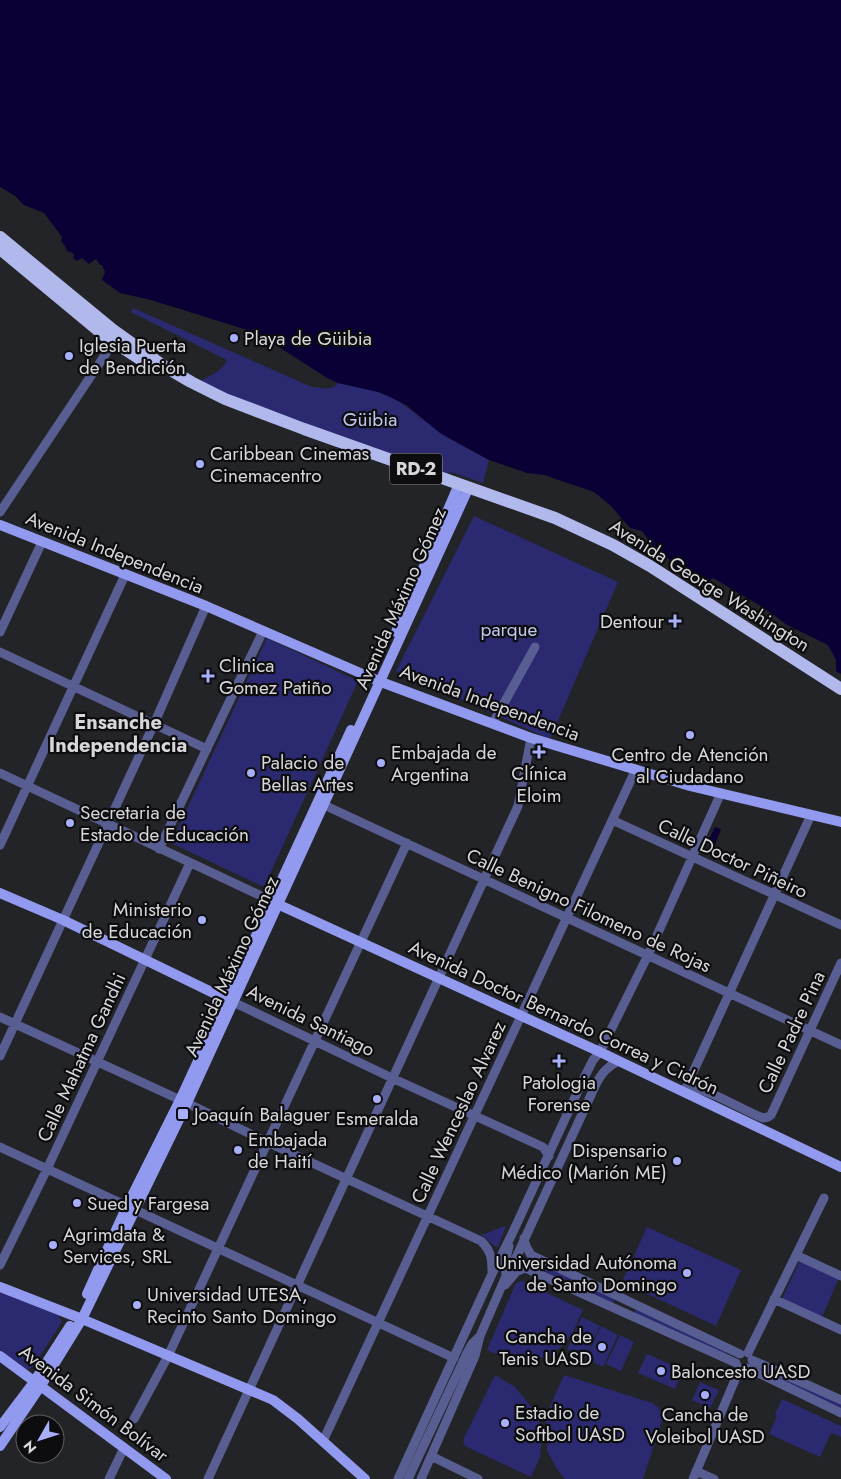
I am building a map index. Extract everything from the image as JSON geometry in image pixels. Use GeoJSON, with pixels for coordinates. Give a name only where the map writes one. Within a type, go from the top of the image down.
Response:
{"type":"FeatureCollection","features":[{"type":"Feature","properties":{"kind":"highway","name":"Avenida George Washington"},"geometry":{"type":"LineString","coordinates":[[0,237],[116,339]]}},
{"type":"Feature","properties":{"kind":"highway","name":"Avenida George Washington"},"geometry":{"type":"LineString","coordinates":[[0,250],[116,339],[210,400],[259,421],[402,471],[463,488],[555,518],[613,545],[650,566],[841,689]]}},
{"type":"Feature","properties":{"kind":"highway","name":"Avenida George Washington"},"geometry":{"type":"LineString","coordinates":[[463,488],[593,543],[638,567],[841,696]]}},
{"type":"Feature","properties":{"kind":"main road","name":"Avenida Máximo Gómez"},"geometry":{"type":"LineString","coordinates":[[275,903],[324,805],[378,680],[397,630],[463,488]]}},
{"type":"Feature","properties":{"kind":"main road","name":"Avenida Independencia"},"geometry":{"type":"LineString","coordinates":[[0,525],[125,576],[206,606],[378,680],[531,738],[690,786],[841,822]]}},
{"type":"Feature","properties":{"kind":"main road","name":"Avenida Máximo Gómez"},"geometry":{"type":"LineString","coordinates":[[0,1446],[79,1318],[184,1101],[378,680]]}},
{"type":"Feature","properties":{"kind":"main road","name":"Avenida Santiago"},"geometry":{"type":"LineString","coordinates":[[0,893],[63,920],[230,1000]]}},
{"type":"Feature","properties":{"kind":"main road","name":"Avenida Doctor Bernardo Correa y Cidrón"},"geometry":{"type":"LineString","coordinates":[[275,903],[600,1052],[841,1167]]}},
{"type":"Feature","properties":{"kind":"main road"},"geometry":{"type":"LineString","coordinates":[[0,1286],[273,1400],[298,1418],[365,1479]]}},
{"type":"Feature","properties":{"kind":"main road","name":"Avenida Simón Bolívar"},"geometry":{"type":"LineString","coordinates":[[0,1356],[166,1479]]}},
{"type":"Feature","properties":{"kind":"main road","name":"Avenida Máximo Gómez"},"geometry":{"type":"LineString","coordinates":[[0,1427],[37,1384]]}},
{"type":"Feature","properties":{"kind":"street"},"geometry":{"type":"LineString","coordinates":[[0,512],[116,339]]}},
{"type":"Feature","properties":{"kind":"street"},"geometry":{"type":"LineString","coordinates":[[0,632],[42,542]]}},
{"type":"Feature","properties":{"kind":"street"},"geometry":{"type":"LineString","coordinates":[[0,845],[125,576]]}},
{"type":"Feature","properties":{"kind":"street"},"geometry":{"type":"LineString","coordinates":[[0,1056],[154,724],[206,606]]}},
{"type":"Feature","properties":{"kind":"street"},"geometry":{"type":"LineString","coordinates":[[159,848],[263,631]]}},
{"type":"Feature","properties":{"kind":"street"},"geometry":{"type":"LineString","coordinates":[[493,723],[535,647]]}},
{"type":"Feature","properties":{"kind":"street"},"geometry":{"type":"LineString","coordinates":[[0,652],[207,749]]}},
{"type":"Feature","properties":{"kind":"street"},"geometry":{"type":"LineString","coordinates":[[208,1479],[518,806],[531,738]]}},
{"type":"Feature","properties":{"kind":"street","name":"Calle Wenceslao Alvarez"},"geometry":{"type":"LineString","coordinates":[[323,1441],[636,769]]}},
{"type":"Feature","properties":{"kind":"street"},"geometry":{"type":"LineString","coordinates":[[0,774],[275,903]]}},
{"type":"Feature","properties":{"kind":"street"},"geometry":{"type":"LineString","coordinates":[[398,1479],[582,1082],[593,1060],[600,1052],[648,955],[721,793]]}},
{"type":"Feature","properties":{"kind":"street","name":"Calle Benigno Filomeno de Rojas"},"geometry":{"type":"LineString","coordinates":[[324,805],[841,1045]]}},
{"type":"Feature","properties":{"kind":"street"},"geometry":{"type":"LineString","coordinates":[[685,1092],[811,815]]}},
{"type":"Feature","properties":{"kind":"street","name":"Calle Doctor Piñeiro"},"geometry":{"type":"LineString","coordinates":[[612,820],[841,925]]}},
{"type":"Feature","properties":{"kind":"street"},"geometry":{"type":"LineString","coordinates":[[134,1419],[168,1356],[407,843]]}},
{"type":"Feature","properties":{"kind":"street","name":"Calle Mahatma Gandhi"},"geometry":{"type":"LineString","coordinates":[[0,1265],[190,863]]}},
{"type":"Feature","properties":{"kind":"street","name":"Calle Padre Pina"},"geometry":{"type":"LineString","coordinates":[[685,1092],[690,1089],[697,1089],[716,1095],[763,1118],[771,1115],[841,963]]}},
{"type":"Feature","properties":{"kind":"street","name":"Avenida Santiago"},"geometry":{"type":"LineString","coordinates":[[230,1000],[392,1078],[543,1147],[549,1156]]}},
{"type":"Feature","properties":{"kind":"street"},"geometry":{"type":"LineString","coordinates":[[0,1017],[482,1241],[488,1247],[491,1254],[492,1274]]}},
{"type":"Feature","properties":{"kind":"street"},"geometry":{"type":"LineString","coordinates":[[421,1479],[475,1356],[480,1336],[506,1276],[596,1084],[603,1072],[610,1065],[618,1061]]}},
{"type":"Feature","properties":{"kind":"street"},"geometry":{"type":"LineString","coordinates":[[0,1147],[454,1358]]}},
{"type":"Feature","properties":{"kind":"street"},"geometry":{"type":"LineString","coordinates":[[714,1479],[694,1475],[744,1361],[824,1198]]}},
{"type":"Feature","properties":{"kind":"street"},"geometry":{"type":"LineString","coordinates":[[506,1276],[506,1264],[512,1234]]}},
{"type":"Feature","properties":{"kind":"street"},"geometry":{"type":"LineString","coordinates":[[524,1238],[531,1254],[632,1302],[841,1413]]}},
{"type":"Feature","properties":{"kind":"street"},"geometry":{"type":"LineString","coordinates":[[526,1268],[531,1254]]}},
{"type":"Feature","properties":{"kind":"street"},"geometry":{"type":"LineString","coordinates":[[796,1255],[841,1276]]}},
{"type":"Feature","properties":{"kind":"street"},"geometry":{"type":"LineString","coordinates":[[501,1289],[516,1272],[526,1268],[626,1314],[841,1400]]}},
{"type":"Feature","properties":{"kind":"street"},"geometry":{"type":"LineString","coordinates":[[615,1309],[621,1297]]}},
{"type":"Feature","properties":{"kind":"street"},"geometry":{"type":"LineString","coordinates":[[774,1299],[841,1330]]}},
{"type":"Feature","properties":{"kind":"street"},"geometry":{"type":"LineString","coordinates":[[626,1314],[632,1302]]}},
{"type":"Feature","properties":{"kind":"street"},"geometry":{"type":"LineString","coordinates":[[408,1479],[466,1354],[480,1336]]}},
{"type":"Feature","properties":{"kind":"street"},"geometry":{"type":"LineString","coordinates":[[109,1479],[124,1448]]}},
{"type":"Feature","properties":{"kind":"street"},"geometry":{"type":"LineString","coordinates":[[431,1456],[478,1479]]}},
{"type":"Feature","properties":{"kind":"green space","name":"Güibia"},"geometry":{"type":"Polygon","coordinates":[[[133,308],[312,387],[329,388],[338,383],[372,390],[391,397],[443,434],[489,460],[483,483],[451,472],[446,476],[198,385],[217,372],[227,360],[131,312],[133,308]]]}},
{"type":"Feature","properties":{"kind":"green space","name":"parque"},"geometry":{"type":"Polygon","coordinates":[[[474,516],[618,582],[550,739],[396,671],[474,516]]]}},
{"type":"Feature","properties":{"kind":"green space"},"geometry":{"type":"Polygon","coordinates":[[[267,638],[358,681],[264,887],[171,843],[267,638]]]}},
{"type":"Feature","properties":{"kind":"green space"},"geometry":{"type":"Polygon","coordinates":[[[506,1226],[498,1247],[494,1246],[481,1234],[487,1233],[506,1226]]]}},
{"type":"Feature","properties":{"kind":"green space"},"geometry":{"type":"Polygon","coordinates":[[[647,1227],[741,1270],[716,1326],[622,1282],[647,1227]]]}},
{"type":"Feature","properties":{"kind":"green space"},"geometry":{"type":"Polygon","coordinates":[[[800,1260],[839,1278],[822,1317],[782,1299],[800,1260]]]}},
{"type":"Feature","properties":{"kind":"green space"},"geometry":{"type":"Polygon","coordinates":[[[547,1267],[615,1299],[613,1303],[545,1272],[547,1267]]]}},
{"type":"Feature","properties":{"kind":"green space"},"geometry":{"type":"Polygon","coordinates":[[[522,1281],[583,1310],[573,1332],[561,1347],[549,1356],[532,1360],[507,1358],[487,1350],[516,1283],[522,1281]]]}},
{"type":"Feature","properties":{"kind":"green space"},"geometry":{"type":"Polygon","coordinates":[[[0,1291],[58,1315],[62,1322],[33,1367],[27,1370],[0,1350],[0,1291]]]}},
{"type":"Feature","properties":{"kind":"green space"},"geometry":{"type":"Polygon","coordinates":[[[636,1309],[728,1351],[726,1355],[634,1313],[636,1309]]]}},
{"type":"Feature","properties":{"kind":"green space"},"geometry":{"type":"Polygon","coordinates":[[[582,1317],[600,1326],[585,1358],[567,1349],[582,1317]]]}},
{"type":"Feature","properties":{"kind":"green space","name":"Cancha de Tenis UASD"},"geometry":{"type":"Polygon","coordinates":[[[601,1326],[618,1335],[603,1367],[586,1358],[601,1326]]]}},
{"type":"Feature","properties":{"kind":"green space"},"geometry":{"type":"Polygon","coordinates":[[[620,1335],[634,1342],[621,1371],[606,1364],[620,1335]]]}},
{"type":"Feature","properties":{"kind":"green space","name":"Baloncesto UASD"},"geometry":{"type":"Polygon","coordinates":[[[647,1354],[683,1370],[675,1389],[638,1373],[647,1354]]]}},
{"type":"Feature","properties":{"kind":"green space"},"geometry":{"type":"Polygon","coordinates":[[[759,1365],[841,1403],[841,1409],[757,1369],[759,1365]]]}},
{"type":"Feature","properties":{"kind":"green space","name":"Estadio de Softbol UASD"},"geometry":{"type":"Polygon","coordinates":[[[495,1375],[515,1387],[538,1415],[542,1432],[540,1457],[531,1477],[465,1446],[463,1440],[495,1375]]]}},
{"type":"Feature","properties":{"kind":"green space"},"geometry":{"type":"Polygon","coordinates":[[[564,1375],[652,1403],[659,1408],[663,1417],[643,1479],[565,1479],[557,1469],[547,1451],[546,1422],[550,1406],[564,1375]]]}},
{"type":"Feature","properties":{"kind":"green space","name":"Cancha de Voleibol UASD"},"geometry":{"type":"Polygon","coordinates":[[[700,1382],[719,1390],[710,1408],[692,1400],[700,1382]]]}},
{"type":"Feature","properties":{"kind":"green space"},"geometry":{"type":"Polygon","coordinates":[[[782,1399],[841,1426],[841,1437],[831,1433],[820,1457],[769,1434],[782,1399]]]}},
{"type":"Feature","properties":{"kind":"shaded area"},"geometry":{"type":"Polygon","coordinates":[[[0,0],[841,0],[841,674],[836,671],[836,660],[828,645],[787,625],[764,608],[713,578],[707,583],[695,572],[688,573],[655,549],[642,531],[630,528],[611,506],[594,492],[544,475],[527,473],[489,460],[440,433],[406,405],[390,397],[378,392],[338,383],[327,378],[257,333],[151,300],[120,293],[102,280],[105,272],[102,265],[96,259],[89,264],[82,258],[77,261],[73,258],[74,254],[67,251],[61,241],[62,237],[44,213],[24,205],[15,196],[0,187],[0,0]]]}},
{"type":"Feature","properties":{"kind":"shaded area"},"geometry":{"type":"Polygon","coordinates":[[[715,827],[721,829],[715,845],[708,842],[715,827]]]}},
{"type":"Feature","properties":{"kind":"place","name":"Playa de Güibia"},"geometry":{"type":"Point","coordinates":[234,338]}},
{"type":"Feature","properties":{"kind":"place","name":"Iglesia Puerta de Bendición"},"geometry":{"type":"Point","coordinates":[69,356]}},
{"type":"Feature","properties":{"kind":"place","name":"Caribbean Cinemas Cinemacentro"},"geometry":{"type":"Point","coordinates":[200,464]}},
{"type":"Feature","properties":{"kind":"place","name":"Dentour"},"geometry":{"type":"Point","coordinates":[675,621]}},
{"type":"Feature","properties":{"kind":"place","name":"Clinica Gomez Patiño"},"geometry":{"type":"Point","coordinates":[208,676]}},
{"type":"Feature","properties":{"kind":"place","name":"Centro de Atención al Ciudadano"},"geometry":{"type":"Point","coordinates":[690,735]}},
{"type":"Feature","properties":{"kind":"place","name":"Clínica Eloim"},"geometry":{"type":"Point","coordinates":[539,752]}},
{"type":"Feature","properties":{"kind":"place","name":"Embajada de Argentina"},"geometry":{"type":"Point","coordinates":[381,763]}},
{"type":"Feature","properties":{"kind":"place","name":"Palacio de Bellas Artes"},"geometry":{"type":"Point","coordinates":[251,773]}},
{"type":"Feature","properties":{"kind":"place","name":"Secretaria de Estado de Educación"},"geometry":{"type":"Point","coordinates":[70,823]}},
{"type":"Feature","properties":{"kind":"place","name":"Ministerio de Educación"},"geometry":{"type":"Point","coordinates":[202,920]}},
{"type":"Feature","properties":{"kind":"place","name":"Patologia Forense"},"geometry":{"type":"Point","coordinates":[559,1061]}},
{"type":"Feature","properties":{"kind":"place","name":"Esmeralda"},"geometry":{"type":"Point","coordinates":[377,1099]}},
{"type":"Feature","properties":{"kind":"place","name":"Joaquín Balaguer"},"geometry":{"type":"Point","coordinates":[183,1114]}},
{"type":"Feature","properties":{"kind":"place","name":"Embajada de Haití"},"geometry":{"type":"Point","coordinates":[238,1150]}},
{"type":"Feature","properties":{"kind":"place","name":"Dispensario Médico (Marión ME)"},"geometry":{"type":"Point","coordinates":[677,1161]}},
{"type":"Feature","properties":{"kind":"place","name":"Sued y Fargesa"},"geometry":{"type":"Point","coordinates":[77,1203]}},
{"type":"Feature","properties":{"kind":"place","name":"Agrimdata & Services, SRL"},"geometry":{"type":"Point","coordinates":[53,1245]}},
{"type":"Feature","properties":{"kind":"place","name":"Universidad Autónoma de Santo Domingo"},"geometry":{"type":"Point","coordinates":[687,1273]}},
{"type":"Feature","properties":{"kind":"place","name":"Universidad UTESA, Recinto Santo Domingo"},"geometry":{"type":"Point","coordinates":[137,1305]}},
{"type":"Feature","properties":{"kind":"place","name":"Cancha de Tenis UASD"},"geometry":{"type":"Point","coordinates":[602,1347]}},
{"type":"Feature","properties":{"kind":"place","name":"Baloncesto UASD"},"geometry":{"type":"Point","coordinates":[661,1371]}},
{"type":"Feature","properties":{"kind":"place","name":"Cancha de Voleibol UASD"},"geometry":{"type":"Point","coordinates":[705,1395]}},
{"type":"Feature","properties":{"kind":"place","name":"Estadio de Softbol UASD"},"geometry":{"type":"Point","coordinates":[505,1423]}},
{"type":"Feature","properties":{"kind":"district","name":"Ensanche Independencia"},"geometry":{"type":"Point","coordinates":[118,734]}}]}
